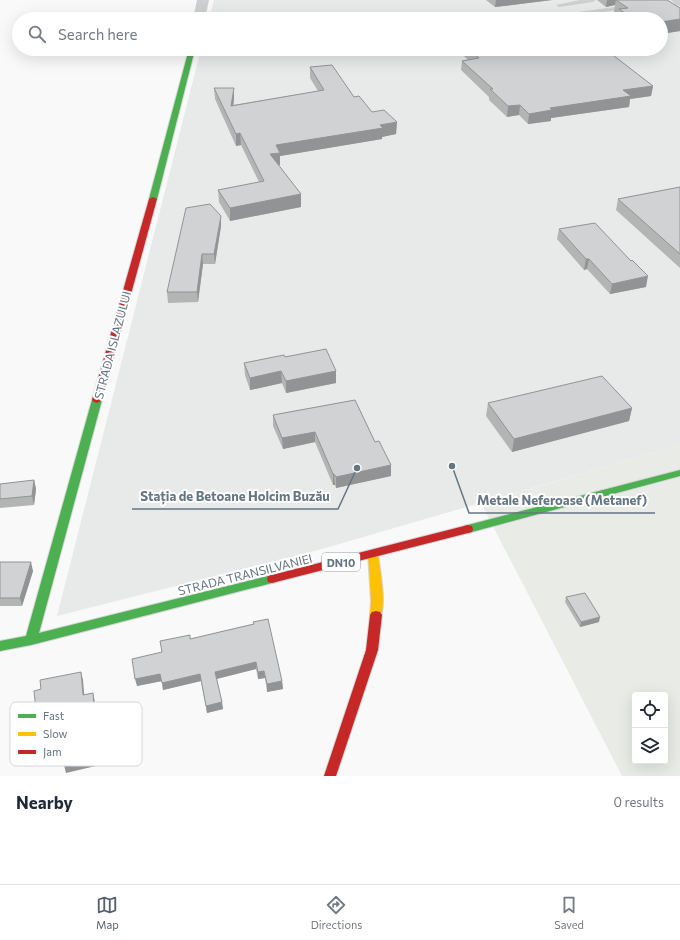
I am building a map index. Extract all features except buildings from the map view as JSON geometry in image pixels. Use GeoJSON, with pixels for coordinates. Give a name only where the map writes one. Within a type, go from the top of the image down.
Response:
{"type":"FeatureCollection","features":[{"type":"Feature","properties":{"kind":"street"},"geometry":{"type":"LineString","coordinates":[[200,12],[203,0]]}},
{"type":"Feature","properties":{"kind":"street","name":"STRADA ISLAZULUI"},"geometry":{"type":"LineString","coordinates":[[31,640],[178,107],[190,56]]}},
{"type":"Feature","properties":{"kind":"street","name":"STRADA TRANSILVANIEI"},"geometry":{"type":"LineString","coordinates":[[0,646],[31,640],[373,554],[680,473]]}},
{"type":"Feature","properties":{"kind":"street"},"geometry":{"type":"LineString","coordinates":[[330,776],[372,650],[377,601],[373,554]]}},
{"type":"Feature","properties":{"kind":"lane"},"geometry":{"type":"LineString","coordinates":[[559,5],[593,0]]}},
{"type":"Feature","properties":{"kind":"lane"},"geometry":{"type":"LineString","coordinates":[[593,12],[639,6]]}},
{"type":"Feature","properties":{"kind":"shaded area"},"geometry":{"type":"Polygon","coordinates":[[[214,0],[680,0],[680,445],[322,549],[57,616],[199,56],[668,56],[668,12],[211,12],[214,0]]]}},
{"type":"Feature","properties":{"kind":"shaded area"},"geometry":{"type":"Polygon","coordinates":[[[680,445],[680,776],[622,776],[481,503],[680,445]]]}},
{"type":"Feature","properties":{"kind":"traffic: fast"},"geometry":{"type":"LineString","coordinates":[[153,199],[190,56]]}},
{"type":"Feature","properties":{"kind":"traffic: fast"},"geometry":{"type":"LineString","coordinates":[[31,640],[97,400]]}},
{"type":"Feature","properties":{"kind":"traffic: fast"},"geometry":{"type":"LineString","coordinates":[[468,529],[680,473]]}},
{"type":"Feature","properties":{"kind":"traffic: fast"},"geometry":{"type":"LineString","coordinates":[[0,646],[31,640],[272,579]]}},
{"type":"Feature","properties":{"kind":"traffic: slow"},"geometry":{"type":"LineString","coordinates":[[373,554],[377,601],[376,615]]}},
{"type":"Feature","properties":{"kind":"traffic: jam"},"geometry":{"type":"LineString","coordinates":[[97,400],[153,199]]}},
{"type":"Feature","properties":{"kind":"traffic: jam"},"geometry":{"type":"LineString","coordinates":[[272,579],[468,529]]}},
{"type":"Feature","properties":{"kind":"traffic: jam"},"geometry":{"type":"LineString","coordinates":[[330,776],[372,650],[376,615]]}},
{"type":"Feature","properties":{"kind":"place","name":"Metale Neferoase (Metanef)"},"geometry":{"type":"Point","coordinates":[452,466]}},
{"type":"Feature","properties":{"kind":"place","name":"Stația de Betoane Holcim Buzău"},"geometry":{"type":"Point","coordinates":[357,468]}}]}
